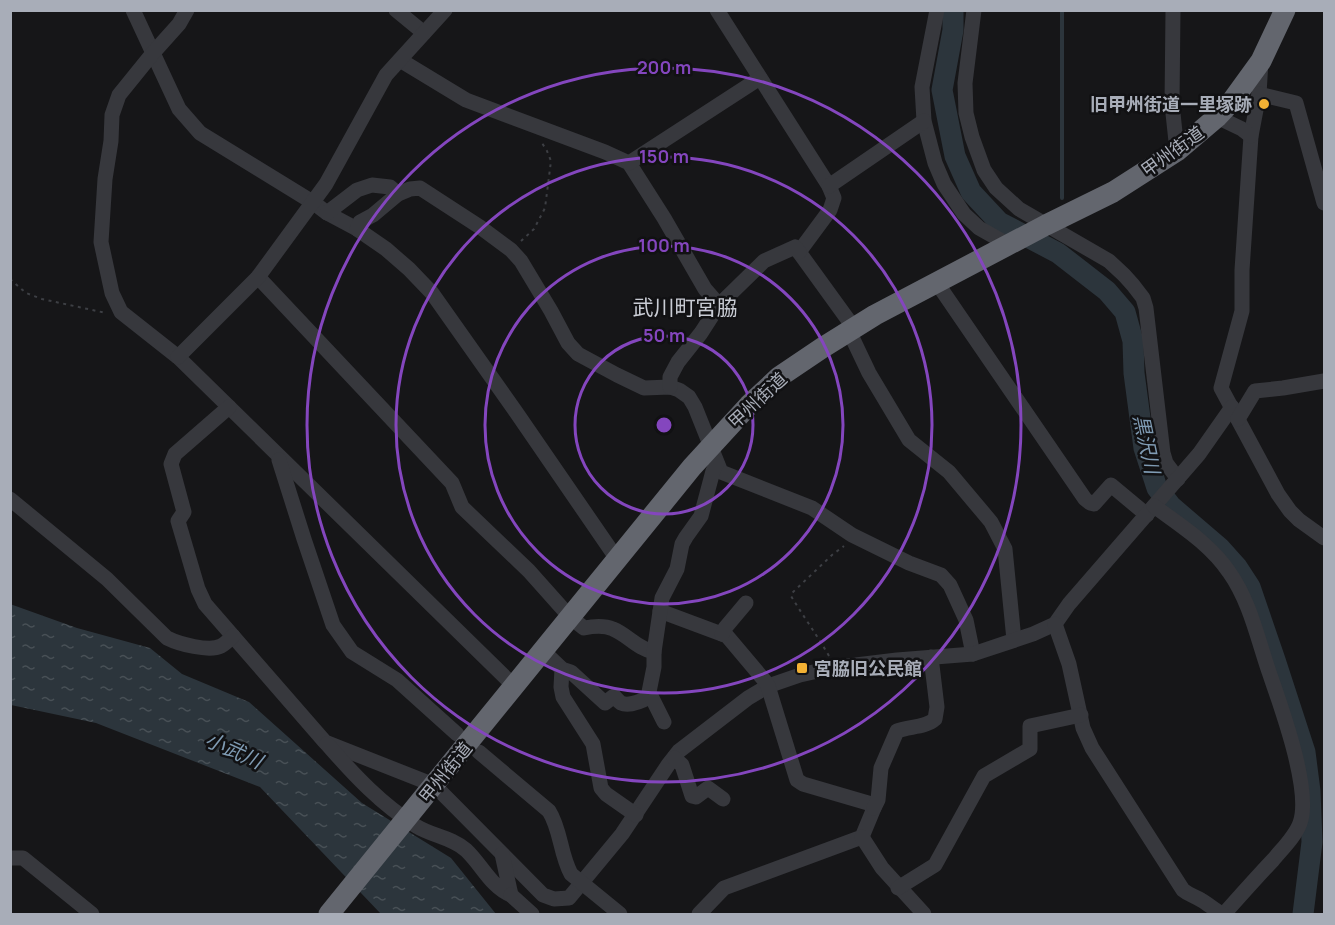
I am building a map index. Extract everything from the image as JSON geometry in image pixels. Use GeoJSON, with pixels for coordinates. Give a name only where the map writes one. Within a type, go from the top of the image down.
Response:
{"type":"FeatureCollection","features":[{"type":"Feature","properties":{"kind":"highway","name":"甲州街道"},"geometry":{"type":"LineString","coordinates":[[329,915],[617,559],[714,454],[749,405],[779,377],[875,315],[1113,192],[1177,151],[1232,101],[1261,61],[1285,10]]}},
{"type":"Feature","properties":{"kind":"street"},"geometry":{"type":"LineString","coordinates":[[133,10],[179,109],[200,133],[386,249],[432,294],[617,559]]}},
{"type":"Feature","properties":{"kind":"street"},"geometry":{"type":"LineString","coordinates":[[153,53],[172,17],[172,10]]}},
{"type":"Feature","properties":{"kind":"street"},"geometry":{"type":"LineString","coordinates":[[187,10],[179,24],[119,95],[112,115],[101,242],[112,293],[121,312],[178,357],[514,686]]}},
{"type":"Feature","properties":{"kind":"street"},"geometry":{"type":"LineString","coordinates":[[396,10],[424,33]]}},
{"type":"Feature","properties":{"kind":"street"},"geometry":{"type":"LineString","coordinates":[[178,357],[258,277],[314,202],[350,143],[386,75],[445,10]]}},
{"type":"Feature","properties":{"kind":"street"},"geometry":{"type":"LineString","coordinates":[[717,10],[829,186],[834,198],[830,210],[800,252]]}},
{"type":"Feature","properties":{"kind":"street"},"geometry":{"type":"LineString","coordinates":[[937,10],[922,87],[924,121],[935,163],[944,184],[964,214],[980,228],[1009,245]]}},
{"type":"Feature","properties":{"kind":"street"},"geometry":{"type":"LineString","coordinates":[[974,10],[965,83],[966,113],[984,170],[996,188],[1019,209],[1109,261],[1143,298],[1163,453],[1166,464],[1177,481]]}},
{"type":"Feature","properties":{"kind":"street"},"geometry":{"type":"LineString","coordinates":[[1173,10],[1172,104],[1177,151]]}},
{"type":"Feature","properties":{"kind":"street"},"geometry":{"type":"LineString","coordinates":[[400,60],[466,100],[629,163],[705,290],[719,305]]}},
{"type":"Feature","properties":{"kind":"street"},"geometry":{"type":"LineString","coordinates":[[1261,61],[1259,94],[1251,136],[1242,270],[1242,311],[1221,388],[1278,494],[1299,520],[1324,538]]}},
{"type":"Feature","properties":{"kind":"street"},"geometry":{"type":"LineString","coordinates":[[629,163],[760,78]]}},
{"type":"Feature","properties":{"kind":"street"},"geometry":{"type":"LineString","coordinates":[[1259,94],[1296,103],[1324,203]]}},
{"type":"Feature","properties":{"kind":"street"},"geometry":{"type":"LineString","coordinates":[[1217,117],[1251,136]]}},
{"type":"Feature","properties":{"kind":"street"},"geometry":{"type":"LineString","coordinates":[[829,186],[924,121]]}},
{"type":"Feature","properties":{"kind":"street"},"geometry":{"type":"LineString","coordinates":[[327,213],[357,190],[372,185],[390,187],[398,194]]}},
{"type":"Feature","properties":{"kind":"street"},"geometry":{"type":"LineString","coordinates":[[357,229],[360,222],[373,215],[398,194],[420,188],[480,227],[511,250],[521,261],[568,344],[578,354],[644,388],[670,387],[689,397],[721,472],[812,508],[855,536],[909,563],[940,575],[950,585],[966,620],[973,654]]}},
{"type":"Feature","properties":{"kind":"street"},"geometry":{"type":"LineString","coordinates":[[670,387],[670,376],[678,362],[719,305],[764,261],[795,247],[851,330],[869,373],[909,440],[949,472],[991,522],[1005,549],[1014,640]]}},
{"type":"Feature","properties":{"kind":"street"},"geometry":{"type":"LineString","coordinates":[[258,277],[452,483],[462,507],[529,571],[570,617],[584,627],[597,626],[613,629],[644,649],[654,652]]}},
{"type":"Feature","properties":{"kind":"street"},"geometry":{"type":"LineString","coordinates":[[937,283],[1085,499],[1094,504],[1112,485],[1154,507],[1214,553],[1237,583],[1243,595],[1283,715],[1299,772],[1302,817],[1287,843],[1223,915],[1202,908],[1197,898],[1183,890],[1092,748],[1083,728],[1069,664],[1055,624]]}},
{"type":"Feature","properties":{"kind":"street"},"geometry":{"type":"LineString","coordinates":[[325,742],[431,789],[543,895],[554,899],[569,898],[622,834],[679,751],[748,698],[768,686],[800,675],[831,668],[973,654],[1034,634],[1055,624],[1069,604],[1255,391],[1324,381]]}},
{"type":"Feature","properties":{"kind":"street"},"geometry":{"type":"LineString","coordinates":[[229,407],[175,454],[171,464],[184,512],[178,520],[198,589],[205,604],[357,778],[399,816],[422,830],[448,838],[465,849],[501,891],[512,895],[532,915]]}},
{"type":"Feature","properties":{"kind":"street"},"geometry":{"type":"LineString","coordinates":[[664,722],[649,692],[662,598],[676,569],[682,544],[701,516],[713,471],[714,454]]}},
{"type":"Feature","properties":{"kind":"street"},"geometry":{"type":"LineString","coordinates":[[279,457],[333,625],[352,652],[397,680],[457,734]]}},
{"type":"Feature","properties":{"kind":"street"},"geometry":{"type":"LineString","coordinates":[[10,499],[107,579],[167,638],[180,644],[214,648],[221,646],[233,636]]}},
{"type":"Feature","properties":{"kind":"street"},"geometry":{"type":"LineString","coordinates":[[722,634],[746,603]]}},
{"type":"Feature","properties":{"kind":"street"},"geometry":{"type":"LineString","coordinates":[[660,611],[722,634],[731,640],[768,686],[797,780],[803,784],[868,803],[874,808]]}},
{"type":"Feature","properties":{"kind":"street"},"geometry":{"type":"LineString","coordinates":[[543,651],[562,669],[571,672],[605,703],[614,696],[627,704],[651,696]]}},
{"type":"Feature","properties":{"kind":"street"},"geometry":{"type":"LineString","coordinates":[[699,915],[724,888],[862,837],[878,800],[881,768],[897,731],[930,724],[935,720],[937,707],[932,657]]}},
{"type":"Feature","properties":{"kind":"street"},"geometry":{"type":"LineString","coordinates":[[562,669],[561,687],[564,697],[592,744],[602,788],[606,794],[636,815]]}},
{"type":"Feature","properties":{"kind":"street"},"geometry":{"type":"LineString","coordinates":[[898,888],[935,865],[984,776],[1030,749],[1030,726],[1081,715]]}},
{"type":"Feature","properties":{"kind":"street"},"geometry":{"type":"LineString","coordinates":[[479,752],[549,811],[555,820],[566,866],[571,874],[620,915]]}},
{"type":"Feature","properties":{"kind":"street"},"geometry":{"type":"LineString","coordinates":[[674,758],[682,765],[692,795],[696,797],[708,788],[723,798]]}},
{"type":"Feature","properties":{"kind":"street"},"geometry":{"type":"LineString","coordinates":[[862,837],[882,868],[924,915]]}},
{"type":"Feature","properties":{"kind":"street"},"geometry":{"type":"LineString","coordinates":[[502,854],[512,895]]}},
{"type":"Feature","properties":{"kind":"street"},"geometry":{"type":"LineString","coordinates":[[10,858],[22,858],[92,915]]}},
{"type":"Feature","properties":{"kind":"path"},"geometry":{"type":"LineString","coordinates":[[511,250],[534,229],[545,208],[551,161],[537,134],[538,127]]}},
{"type":"Feature","properties":{"kind":"path"},"geometry":{"type":"LineString","coordinates":[[10,279],[26,292],[42,299],[111,314],[121,312]]}},
{"type":"Feature","properties":{"kind":"path"},"geometry":{"type":"LineString","coordinates":[[831,668],[829,656],[791,596],[832,555],[855,536]]}},
{"type":"Feature","properties":{"kind":"water","name":"小武川"},"geometry":{"type":"Polygon","coordinates":[[[10,604],[77,628],[150,648],[182,674],[249,702],[362,803],[451,858],[496,914],[381,914],[260,787],[96,723],[11,705],[10,604]]]}},
{"type":"Feature","properties":{"kind":"waterway","name":"黒沢川"},"geometry":{"type":"LineString","coordinates":[[953,10],[953,30],[942,90],[955,156],[971,192],[999,222],[1058,253],[1107,291],[1125,312],[1133,341],[1134,373],[1144,448],[1157,488],[1171,506],[1220,548],[1237,567],[1250,587],[1305,752],[1310,791],[1312,842],[1303,914]]}},
{"type":"Feature","properties":{"kind":"waterway"},"geometry":{"type":"LineString","coordinates":[[1062,10],[1062,198]]}},
{"type":"Feature","properties":{"kind":"waterway","name":"黒沢川"},"geometry":{"type":"LineString","coordinates":[[1058,245],[1058,253]]}},
{"type":"Feature","properties":{"kind":"place","name":"旧甲州街道一里塚跡"},"geometry":{"type":"Point","coordinates":[1264,104]}},
{"type":"Feature","properties":{"kind":"place","name":"宮脇旧公民館"},"geometry":{"type":"Point","coordinates":[802,668]}},
{"type":"Feature","properties":{"kind":"district","name":"武川町宮脇"},"geometry":{"type":"Point","coordinates":[685,307]}}]}
